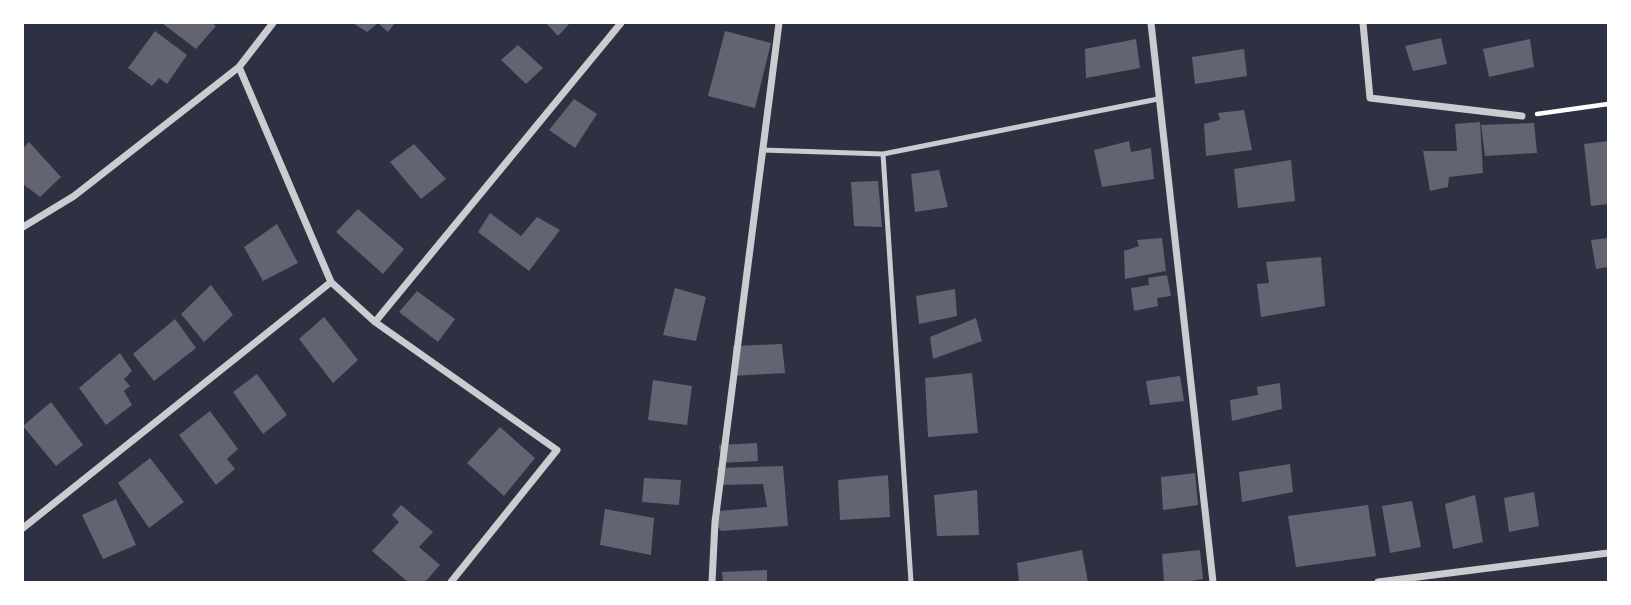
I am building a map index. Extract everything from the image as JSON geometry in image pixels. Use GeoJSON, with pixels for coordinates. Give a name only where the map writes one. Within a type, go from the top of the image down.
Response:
{"type":"FeatureCollection","features":[{"type":"Feature","properties":{"kind":"street"},"geometry":{"type":"LineString","coordinates":[[23,228],[74,196],[239,67],[272,23]]}},
{"type":"Feature","properties":{"kind":"street"},"geometry":{"type":"LineString","coordinates":[[375,321],[621,23]]}},
{"type":"Feature","properties":{"kind":"street"},"geometry":{"type":"LineString","coordinates":[[712,582],[715,522],[779,23]]}},
{"type":"Feature","properties":{"kind":"street"},"geometry":{"type":"LineString","coordinates":[[1151,23],[1213,582]]}},
{"type":"Feature","properties":{"kind":"street"},"geometry":{"type":"LineString","coordinates":[[1363,23],[1370,98],[1522,116]]}},
{"type":"Feature","properties":{"kind":"street"},"geometry":{"type":"LineString","coordinates":[[239,67],[331,282],[375,321],[556,450],[451,582]]}},
{"type":"Feature","properties":{"kind":"street"},"geometry":{"type":"LineString","coordinates":[[23,528],[331,282]]}},
{"type":"Feature","properties":{"kind":"street"},"geometry":{"type":"LineString","coordinates":[[1378,582],[1608,554]]}},
{"type":"Feature","properties":{"kind":"lane"},"geometry":{"type":"LineString","coordinates":[[762,150],[883,154],[1158,99]]}},
{"type":"Feature","properties":{"kind":"lane"},"geometry":{"type":"LineString","coordinates":[[883,154],[911,582]]}},
{"type":"Feature","properties":{"kind":"path"},"geometry":{"type":"LineString","coordinates":[[1522,116],[1608,104]]}},
{"type":"Feature","properties":{"kind":"building"},"geometry":{"type":"Polygon","coordinates":[[[162,23],[212,23],[216,26],[196,49],[162,23]]]}},
{"type":"Feature","properties":{"kind":"building"},"geometry":{"type":"Polygon","coordinates":[[[353,23],[378,23],[367,32],[353,23]]]}},
{"type":"Feature","properties":{"kind":"building"},"geometry":{"type":"Polygon","coordinates":[[[378,23],[395,23],[388,32],[378,23]]]}},
{"type":"Feature","properties":{"kind":"building"},"geometry":{"type":"Polygon","coordinates":[[[546,23],[570,23],[558,36],[546,23]]]}},
{"type":"Feature","properties":{"kind":"building"},"geometry":{"type":"Polygon","coordinates":[[[155,31],[187,55],[167,84],[159,78],[152,86],[128,68],[155,31]]]}},
{"type":"Feature","properties":{"kind":"building"},"geometry":{"type":"Polygon","coordinates":[[[725,31],[771,43],[755,108],[708,96],[725,31]]]}},
{"type":"Feature","properties":{"kind":"building"},"geometry":{"type":"Polygon","coordinates":[[[1441,38],[1447,64],[1413,71],[1405,46],[1441,38]]]}},
{"type":"Feature","properties":{"kind":"building"},"geometry":{"type":"Polygon","coordinates":[[[1136,39],[1140,68],[1086,78],[1085,49],[1136,39]]]}},
{"type":"Feature","properties":{"kind":"building"},"geometry":{"type":"Polygon","coordinates":[[[1530,39],[1534,67],[1489,77],[1483,49],[1530,39]]]}},
{"type":"Feature","properties":{"kind":"building"},"geometry":{"type":"Polygon","coordinates":[[[518,45],[543,68],[526,84],[501,60],[518,45]]]}},
{"type":"Feature","properties":{"kind":"building"},"geometry":{"type":"Polygon","coordinates":[[[1244,49],[1247,76],[1195,84],[1192,57],[1244,49]]]}},
{"type":"Feature","properties":{"kind":"building"},"geometry":{"type":"Polygon","coordinates":[[[574,99],[597,114],[575,148],[549,130],[574,99]]]}},
{"type":"Feature","properties":{"kind":"building"},"geometry":{"type":"Polygon","coordinates":[[[1244,110],[1252,150],[1206,156],[1204,124],[1220,120],[1218,113],[1244,110]]]}},
{"type":"Feature","properties":{"kind":"building"},"geometry":{"type":"Polygon","coordinates":[[[1480,122],[1483,173],[1449,177],[1448,187],[1430,191],[1423,151],[1457,151],[1455,124],[1480,122]]]}},
{"type":"Feature","properties":{"kind":"building"},"geometry":{"type":"Polygon","coordinates":[[[1534,123],[1537,153],[1485,156],[1481,125],[1534,123]]]}},
{"type":"Feature","properties":{"kind":"building"},"geometry":{"type":"Polygon","coordinates":[[[1129,141],[1131,152],[1151,148],[1154,179],[1102,187],[1094,150],[1129,141]]]}},
{"type":"Feature","properties":{"kind":"building"},"geometry":{"type":"Polygon","coordinates":[[[1608,141],[1608,204],[1591,206],[1584,144],[1608,141]]]}},
{"type":"Feature","properties":{"kind":"building"},"geometry":{"type":"Polygon","coordinates":[[[29,142],[61,177],[40,197],[23,184],[23,148],[29,142]]]}},
{"type":"Feature","properties":{"kind":"building"},"geometry":{"type":"Polygon","coordinates":[[[414,144],[446,179],[421,199],[390,162],[414,144]]]}},
{"type":"Feature","properties":{"kind":"building"},"geometry":{"type":"Polygon","coordinates":[[[1291,160],[1295,201],[1238,208],[1234,169],[1291,160]]]}},
{"type":"Feature","properties":{"kind":"building"},"geometry":{"type":"Polygon","coordinates":[[[939,170],[948,207],[915,212],[911,174],[939,170]]]}},
{"type":"Feature","properties":{"kind":"building"},"geometry":{"type":"Polygon","coordinates":[[[878,181],[882,227],[854,226],[851,182],[878,181]]]}},
{"type":"Feature","properties":{"kind":"building"},"geometry":{"type":"Polygon","coordinates":[[[358,209],[404,249],[383,274],[336,232],[358,209]]]}},
{"type":"Feature","properties":{"kind":"building"},"geometry":{"type":"Polygon","coordinates":[[[490,213],[521,236],[537,217],[560,230],[529,271],[478,232],[490,213]]]}},
{"type":"Feature","properties":{"kind":"building"},"geometry":{"type":"Polygon","coordinates":[[[277,224],[298,263],[263,281],[244,247],[277,224]]]}},
{"type":"Feature","properties":{"kind":"building"},"geometry":{"type":"Polygon","coordinates":[[[1162,238],[1166,271],[1125,279],[1124,251],[1139,246],[1137,240],[1162,238]]]}},
{"type":"Feature","properties":{"kind":"building"},"geometry":{"type":"Polygon","coordinates":[[[1608,238],[1608,267],[1596,269],[1591,240],[1608,238]]]}},
{"type":"Feature","properties":{"kind":"building"},"geometry":{"type":"Polygon","coordinates":[[[1321,257],[1325,306],[1261,317],[1257,284],[1269,283],[1266,262],[1321,257]]]}},
{"type":"Feature","properties":{"kind":"building"},"geometry":{"type":"Polygon","coordinates":[[[1167,275],[1171,296],[1157,298],[1158,306],[1134,311],[1131,288],[1149,285],[1148,278],[1167,275]]]}},
{"type":"Feature","properties":{"kind":"building"},"geometry":{"type":"Polygon","coordinates":[[[211,285],[233,315],[204,342],[181,314],[211,285]]]}},
{"type":"Feature","properties":{"kind":"building"},"geometry":{"type":"Polygon","coordinates":[[[675,288],[706,297],[696,341],[663,335],[675,288]]]}},
{"type":"Feature","properties":{"kind":"building"},"geometry":{"type":"Polygon","coordinates":[[[955,289],[957,316],[919,324],[916,296],[955,289]]]}},
{"type":"Feature","properties":{"kind":"building"},"geometry":{"type":"Polygon","coordinates":[[[417,291],[455,319],[438,342],[399,312],[417,291]]]}},
{"type":"Feature","properties":{"kind":"building"},"geometry":{"type":"Polygon","coordinates":[[[324,317],[358,360],[333,383],[299,339],[324,317]]]}},
{"type":"Feature","properties":{"kind":"building"},"geometry":{"type":"Polygon","coordinates":[[[976,318],[982,341],[933,359],[930,337],[976,318]]]}},
{"type":"Feature","properties":{"kind":"building"},"geometry":{"type":"Polygon","coordinates":[[[175,319],[196,348],[154,381],[133,354],[175,319]]]}},
{"type":"Feature","properties":{"kind":"building"},"geometry":{"type":"Polygon","coordinates":[[[782,344],[785,373],[732,376],[733,346],[782,344]]]}},
{"type":"Feature","properties":{"kind":"building"},"geometry":{"type":"Polygon","coordinates":[[[120,353],[132,371],[124,379],[130,386],[124,391],[132,405],[106,425],[79,388],[120,353]]]}},
{"type":"Feature","properties":{"kind":"building"},"geometry":{"type":"Polygon","coordinates":[[[972,373],[978,433],[928,437],[925,378],[972,373]]]}},
{"type":"Feature","properties":{"kind":"building"},"geometry":{"type":"Polygon","coordinates":[[[257,374],[287,415],[263,434],[233,392],[257,374]]]}},
{"type":"Feature","properties":{"kind":"building"},"geometry":{"type":"Polygon","coordinates":[[[1180,376],[1184,401],[1150,405],[1146,381],[1180,376]]]}},
{"type":"Feature","properties":{"kind":"building"},"geometry":{"type":"Polygon","coordinates":[[[653,380],[692,386],[687,425],[648,420],[653,380]]]}},
{"type":"Feature","properties":{"kind":"building"},"geometry":{"type":"Polygon","coordinates":[[[1280,383],[1282,409],[1232,421],[1230,400],[1258,395],[1257,387],[1280,383]]]}},
{"type":"Feature","properties":{"kind":"building"},"geometry":{"type":"Polygon","coordinates":[[[51,402],[83,445],[56,466],[23,426],[51,402]]]}},
{"type":"Feature","properties":{"kind":"building"},"geometry":{"type":"Polygon","coordinates":[[[210,411],[238,449],[227,459],[235,469],[216,485],[179,435],[210,411]]]}},
{"type":"Feature","properties":{"kind":"building"},"geometry":{"type":"Polygon","coordinates":[[[500,427],[535,458],[504,496],[467,463],[500,427]]]}},
{"type":"Feature","properties":{"kind":"building"},"geometry":{"type":"Polygon","coordinates":[[[757,443],[758,461],[721,463],[719,445],[757,443]]]}},
{"type":"Feature","properties":{"kind":"building"},"geometry":{"type":"Polygon","coordinates":[[[150,458],[184,502],[149,528],[118,483],[150,458]]]}},
{"type":"Feature","properties":{"kind":"building"},"geometry":{"type":"Polygon","coordinates":[[[1290,464],[1293,492],[1242,502],[1239,472],[1290,464]]]}},
{"type":"Feature","properties":{"kind":"building"},"geometry":{"type":"Polygon","coordinates":[[[783,466],[788,526],[721,531],[715,522],[718,511],[767,507],[763,484],[720,485],[717,468],[783,466]]]}},
{"type":"Feature","properties":{"kind":"building"},"geometry":{"type":"Polygon","coordinates":[[[1195,473],[1198,505],[1163,510],[1161,477],[1195,473]]]}},
{"type":"Feature","properties":{"kind":"building"},"geometry":{"type":"Polygon","coordinates":[[[888,475],[890,517],[840,520],[838,480],[888,475]]]}},
{"type":"Feature","properties":{"kind":"building"},"geometry":{"type":"Polygon","coordinates":[[[644,478],[681,480],[679,505],[642,502],[644,478]]]}},
{"type":"Feature","properties":{"kind":"building"},"geometry":{"type":"Polygon","coordinates":[[[977,490],[979,535],[937,536],[934,495],[977,490]]]}},
{"type":"Feature","properties":{"kind":"building"},"geometry":{"type":"Polygon","coordinates":[[[1534,492],[1539,526],[1509,532],[1504,498],[1534,492]]]}},
{"type":"Feature","properties":{"kind":"building"},"geometry":{"type":"Polygon","coordinates":[[[1475,495],[1483,542],[1453,549],[1445,504],[1475,495]]]}},
{"type":"Feature","properties":{"kind":"building"},"geometry":{"type":"Polygon","coordinates":[[[116,499],[136,545],[103,559],[82,515],[116,499]]]}},
{"type":"Feature","properties":{"kind":"building"},"geometry":{"type":"Polygon","coordinates":[[[1412,501],[1421,547],[1390,553],[1382,506],[1412,501]]]}},
{"type":"Feature","properties":{"kind":"building"},"geometry":{"type":"Polygon","coordinates":[[[401,505],[433,532],[419,547],[440,565],[425,582],[408,582],[372,551],[399,522],[392,515],[401,505]]]}},
{"type":"Feature","properties":{"kind":"building"},"geometry":{"type":"Polygon","coordinates":[[[1368,505],[1376,556],[1296,567],[1288,516],[1368,505]]]}},
{"type":"Feature","properties":{"kind":"building"},"geometry":{"type":"Polygon","coordinates":[[[605,509],[654,518],[651,555],[600,545],[605,509]]]}},
{"type":"Feature","properties":{"kind":"building"},"geometry":{"type":"Polygon","coordinates":[[[1082,550],[1088,582],[1019,582],[1017,563],[1082,550]]]}},
{"type":"Feature","properties":{"kind":"building"},"geometry":{"type":"Polygon","coordinates":[[[1200,550],[1203,579],[1164,582],[1162,554],[1200,550]]]}},
{"type":"Feature","properties":{"kind":"building"},"geometry":{"type":"Polygon","coordinates":[[[767,570],[767,582],[723,582],[722,572],[767,570]]]}}]}
